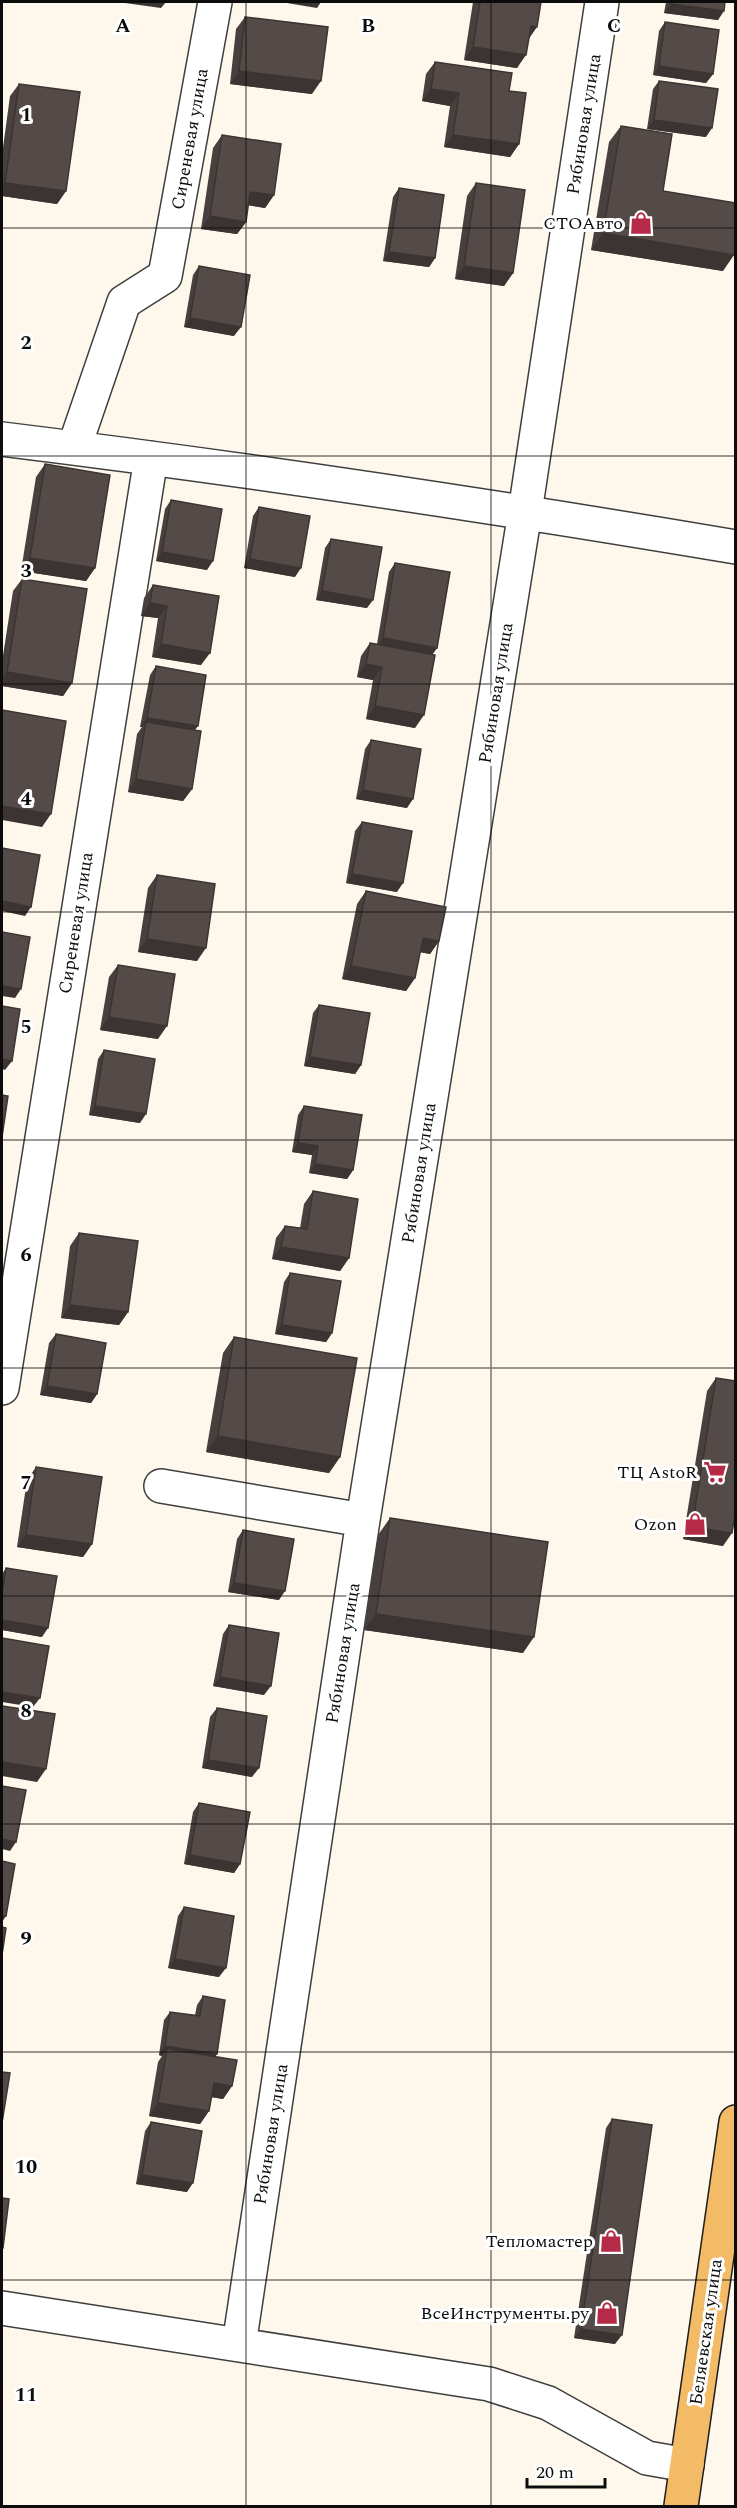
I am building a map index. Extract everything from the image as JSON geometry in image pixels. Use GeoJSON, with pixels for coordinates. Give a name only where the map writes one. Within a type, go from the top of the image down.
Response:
{"type":"FeatureCollection","features":[{"type":"Feature","properties":{"kind":"main road","name":"Беляевская улица"},"geometry":{"type":"LineString","coordinates":[[681,2506],[735,2122]]}},
{"type":"Feature","properties":{"kind":"street","name":"Сиреневая улица"},"geometry":{"type":"LineString","coordinates":[[74,448],[124,302],[165,276],[215,2]]}},
{"type":"Feature","properties":{"kind":"street","name":"Рябиновая улица"},"geometry":{"type":"LineString","coordinates":[[239,2345],[363,1520],[525,512],[602,2]]}},
{"type":"Feature","properties":{"kind":"street"},"geometry":{"type":"LineString","coordinates":[[2,439],[525,512],[735,547]]}},
{"type":"Feature","properties":{"kind":"street","name":"Сиреневая улица"},"geometry":{"type":"LineString","coordinates":[[2,1388],[151,458]]}},
{"type":"Feature","properties":{"kind":"street"},"geometry":{"type":"LineString","coordinates":[[161,1486],[363,1520]]}},
{"type":"Feature","properties":{"kind":"street"},"geometry":{"type":"LineString","coordinates":[[2,2308],[489,2384],[548,2403],[646,2458],[687,2465]]}},
{"type":"Feature","properties":{"kind":"building"},"geometry":{"type":"Polygon","coordinates":[[[480,2],[541,2],[537,27],[531,26],[526,55],[473,47],[480,2]]]}},
{"type":"Feature","properties":{"kind":"building"},"geometry":{"type":"Polygon","coordinates":[[[671,2],[725,2],[724,11],[671,4],[671,2]]]}},
{"type":"Feature","properties":{"kind":"building"},"geometry":{"type":"Polygon","coordinates":[[[245,17],[328,27],[321,81],[239,71],[245,17]]]}},
{"type":"Feature","properties":{"kind":"building"},"geometry":{"type":"Polygon","coordinates":[[[665,22],[719,30],[713,74],[659,66],[665,22]]]}},
{"type":"Feature","properties":{"kind":"building"},"geometry":{"type":"Polygon","coordinates":[[[435,62],[512,73],[509,91],[526,93],[519,144],[453,135],[459,93],[431,89],[435,62]]]}},
{"type":"Feature","properties":{"kind":"building"},"geometry":{"type":"Polygon","coordinates":[[[659,81],[718,89],[712,128],[654,120],[659,81]]]}},
{"type":"Feature","properties":{"kind":"building"},"geometry":{"type":"Polygon","coordinates":[[[19,84],[80,92],[66,191],[5,183],[19,84]]]}},
{"type":"Feature","properties":{"kind":"building"},"geometry":{"type":"Polygon","coordinates":[[[621,126],[672,134],[663,191],[735,203],[734,255],[603,233],[621,126]]]}},
{"type":"Feature","properties":{"kind":"building"},"geometry":{"type":"Polygon","coordinates":[[[222,135],[281,144],[274,195],[250,192],[246,222],[210,216],[222,135]]]}},
{"type":"Feature","properties":{"kind":"building"},"geometry":{"type":"Polygon","coordinates":[[[476,183],[525,190],[513,273],[464,266],[476,183]]]}},
{"type":"Feature","properties":{"kind":"building"},"geometry":{"type":"Polygon","coordinates":[[[399,188],[444,195],[435,258],[389,252],[399,188]]]}},
{"type":"Feature","properties":{"kind":"building"},"geometry":{"type":"Polygon","coordinates":[[[199,266],[250,275],[241,327],[190,318],[199,266]]]}},
{"type":"Feature","properties":{"kind":"building"},"geometry":{"type":"Polygon","coordinates":[[[45,464],[110,475],[95,568],[30,558],[45,464]]]}},
{"type":"Feature","properties":{"kind":"building"},"geometry":{"type":"Polygon","coordinates":[[[171,500],[222,509],[213,561],[162,552],[171,500]]]}},
{"type":"Feature","properties":{"kind":"building"},"geometry":{"type":"Polygon","coordinates":[[[259,507],[310,516],[301,568],[250,559],[259,507]]]}},
{"type":"Feature","properties":{"kind":"building"},"geometry":{"type":"Polygon","coordinates":[[[331,539],[382,547],[373,600],[322,591],[331,539]]]}},
{"type":"Feature","properties":{"kind":"building"},"geometry":{"type":"Polygon","coordinates":[[[395,563],[450,572],[437,648],[383,638],[395,563]]]}},
{"type":"Feature","properties":{"kind":"building"},"geometry":{"type":"Polygon","coordinates":[[[22,579],[87,589],[72,683],[7,672],[22,579]]]}},
{"type":"Feature","properties":{"kind":"building"},"geometry":{"type":"Polygon","coordinates":[[[153,585],[219,596],[210,653],[161,644],[167,606],[150,603],[153,585]]]}},
{"type":"Feature","properties":{"kind":"building"},"geometry":{"type":"Polygon","coordinates":[[[370,643],[435,655],[424,715],[375,706],[382,667],[366,664],[370,643]]]}},
{"type":"Feature","properties":{"kind":"building"},"geometry":{"type":"Polygon","coordinates":[[[156,666],[206,675],[198,726],[147,718],[156,666]]]}},
{"type":"Feature","properties":{"kind":"building"},"geometry":{"type":"Polygon","coordinates":[[[2,710],[66,721],[51,814],[2,806],[2,710]]]}},
{"type":"Feature","properties":{"kind":"building"},"geometry":{"type":"Polygon","coordinates":[[[146,722],[201,731],[192,789],[136,779],[146,722]]]}},
{"type":"Feature","properties":{"kind":"building"},"geometry":{"type":"Polygon","coordinates":[[[371,740],[421,749],[413,799],[363,790],[371,740]]]}},
{"type":"Feature","properties":{"kind":"building"},"geometry":{"type":"Polygon","coordinates":[[[362,822],[412,831],[403,883],[352,874],[362,822]]]}},
{"type":"Feature","properties":{"kind":"building"},"geometry":{"type":"Polygon","coordinates":[[[2,848],[40,855],[31,907],[2,901],[2,848]]]}},
{"type":"Feature","properties":{"kind":"building"},"geometry":{"type":"Polygon","coordinates":[[[157,875],[215,884],[206,948],[147,939],[157,875]]]}},
{"type":"Feature","properties":{"kind":"building"},"geometry":{"type":"Polygon","coordinates":[[[366,891],[446,907],[439,941],[423,938],[415,978],[351,966],[366,891]]]}},
{"type":"Feature","properties":{"kind":"building"},"geometry":{"type":"Polygon","coordinates":[[[2,932],[30,937],[21,989],[2,986],[2,932]]]}},
{"type":"Feature","properties":{"kind":"building"},"geometry":{"type":"Polygon","coordinates":[[[118,965],[175,974],[167,1026],[109,1017],[118,965]]]}},
{"type":"Feature","properties":{"kind":"building"},"geometry":{"type":"Polygon","coordinates":[[[319,1005],[370,1013],[361,1065],[310,1057],[319,1005]]]}},
{"type":"Feature","properties":{"kind":"building"},"geometry":{"type":"Polygon","coordinates":[[[2,1006],[20,1009],[12,1061],[2,1059],[2,1006]]]}},
{"type":"Feature","properties":{"kind":"building"},"geometry":{"type":"Polygon","coordinates":[[[104,1050],[155,1059],[146,1114],[95,1106],[104,1050]]]}},
{"type":"Feature","properties":{"kind":"building"},"geometry":{"type":"Polygon","coordinates":[[[2,1095],[8,1096],[2,1137],[2,1095]]]}},
{"type":"Feature","properties":{"kind":"building"},"geometry":{"type":"Polygon","coordinates":[[[304,1106],[362,1115],[353,1170],[315,1164],[318,1146],[298,1143],[304,1106]]]}},
{"type":"Feature","properties":{"kind":"building"},"geometry":{"type":"Polygon","coordinates":[[[313,1191],[358,1199],[349,1258],[281,1247],[285,1226],[307,1229],[313,1191]]]}},
{"type":"Feature","properties":{"kind":"building"},"geometry":{"type":"Polygon","coordinates":[[[79,1233],[138,1241],[128,1312],[70,1305],[79,1233]]]}},
{"type":"Feature","properties":{"kind":"building"},"geometry":{"type":"Polygon","coordinates":[[[290,1273],[341,1281],[332,1333],[282,1325],[290,1273]]]}},
{"type":"Feature","properties":{"kind":"building"},"geometry":{"type":"Polygon","coordinates":[[[56,1334],[106,1343],[97,1394],[47,1386],[56,1334]]]}},
{"type":"Feature","properties":{"kind":"building"},"geometry":{"type":"Polygon","coordinates":[[[234,1337],[357,1358],[340,1457],[218,1436],[234,1337]]]}},
{"type":"Feature","properties":{"kind":"building"},"geometry":{"type":"Polygon","coordinates":[[[716,1378],[735,1381],[735,1514],[732,1533],[692,1527],[716,1378]]]}},
{"type":"Feature","properties":{"kind":"building"},"geometry":{"type":"Polygon","coordinates":[[[36,1467],[102,1477],[92,1544],[26,1535],[36,1467]]]}},
{"type":"Feature","properties":{"kind":"building"},"geometry":{"type":"Polygon","coordinates":[[[390,1518],[548,1542],[534,1637],[376,1614],[390,1518]]]}},
{"type":"Feature","properties":{"kind":"building"},"geometry":{"type":"Polygon","coordinates":[[[243,1530],[294,1539],[285,1591],[234,1583],[243,1530]]]}},
{"type":"Feature","properties":{"kind":"building"},"geometry":{"type":"Polygon","coordinates":[[[6,1568],[57,1576],[48,1628],[2,1620],[2,1593],[6,1568]]]}},
{"type":"Feature","properties":{"kind":"building"},"geometry":{"type":"Polygon","coordinates":[[[229,1625],[279,1633],[271,1686],[220,1677],[229,1625]]]}},
{"type":"Feature","properties":{"kind":"building"},"geometry":{"type":"Polygon","coordinates":[[[2,1638],[49,1646],[40,1698],[2,1692],[2,1638]]]}},
{"type":"Feature","properties":{"kind":"building"},"geometry":{"type":"Polygon","coordinates":[[[2,1706],[55,1714],[46,1769],[2,1762],[2,1706]]]}},
{"type":"Feature","properties":{"kind":"building"},"geometry":{"type":"Polygon","coordinates":[[[217,1708],[267,1716],[259,1768],[208,1760],[217,1708]]]}},
{"type":"Feature","properties":{"kind":"building"},"geometry":{"type":"Polygon","coordinates":[[[2,1786],[26,1790],[16,1842],[2,1839],[2,1786]]]}},
{"type":"Feature","properties":{"kind":"building"},"geometry":{"type":"Polygon","coordinates":[[[199,1803],[250,1812],[240,1864],[190,1855],[199,1803]]]}},
{"type":"Feature","properties":{"kind":"building"},"geometry":{"type":"Polygon","coordinates":[[[2,1861],[15,1864],[6,1916],[2,1915],[2,1861]]]}},
{"type":"Feature","properties":{"kind":"building"},"geometry":{"type":"Polygon","coordinates":[[[184,1907],[234,1916],[226,1968],[175,1959],[184,1907]]]}},
{"type":"Feature","properties":{"kind":"building"},"geometry":{"type":"Polygon","coordinates":[[[2,1927],[6,1928],[2,1955],[2,1927]]]}},
{"type":"Feature","properties":{"kind":"building"},"geometry":{"type":"Polygon","coordinates":[[[203,1996],[225,2000],[217,2054],[165,2046],[170,2012],[200,2016],[203,1996]]]}},
{"type":"Feature","properties":{"kind":"building"},"geometry":{"type":"Polygon","coordinates":[[[167,2049],[237,2060],[232,2086],[214,2083],[209,2111],[158,2103],[167,2049]]]}},
{"type":"Feature","properties":{"kind":"building"},"geometry":{"type":"Polygon","coordinates":[[[2,2072],[10,2073],[2,2123],[2,2072]]]}},
{"type":"Feature","properties":{"kind":"building"},"geometry":{"type":"Polygon","coordinates":[[[612,2119],[652,2125],[622,2335],[581,2329],[612,2119]]]}},
{"type":"Feature","properties":{"kind":"building"},"geometry":{"type":"Polygon","coordinates":[[[151,2122],[202,2131],[193,2183],[142,2175],[151,2122]]]}},
{"type":"Feature","properties":{"kind":"building"},"geometry":{"type":"Polygon","coordinates":[[[2,2198],[9,2199],[3,2248],[2,2248],[2,2198]]]}},
{"type":"Feature","properties":{"kind":"place","name":"СТОАвто"},"geometry":{"type":"Point","coordinates":[641,223]}},
{"type":"Feature","properties":{"kind":"place","name":"ТЦ AstoR"},"geometry":{"type":"Point","coordinates":[715,1472]}},
{"type":"Feature","properties":{"kind":"place","name":"Ozon"},"geometry":{"type":"Point","coordinates":[695,1524]}},
{"type":"Feature","properties":{"kind":"place","name":"Тепломастер"},"geometry":{"type":"Point","coordinates":[611,2241]}},
{"type":"Feature","properties":{"kind":"place","name":"ВсеИнструменты.ру"},"geometry":{"type":"Point","coordinates":[607,2313]}}]}
